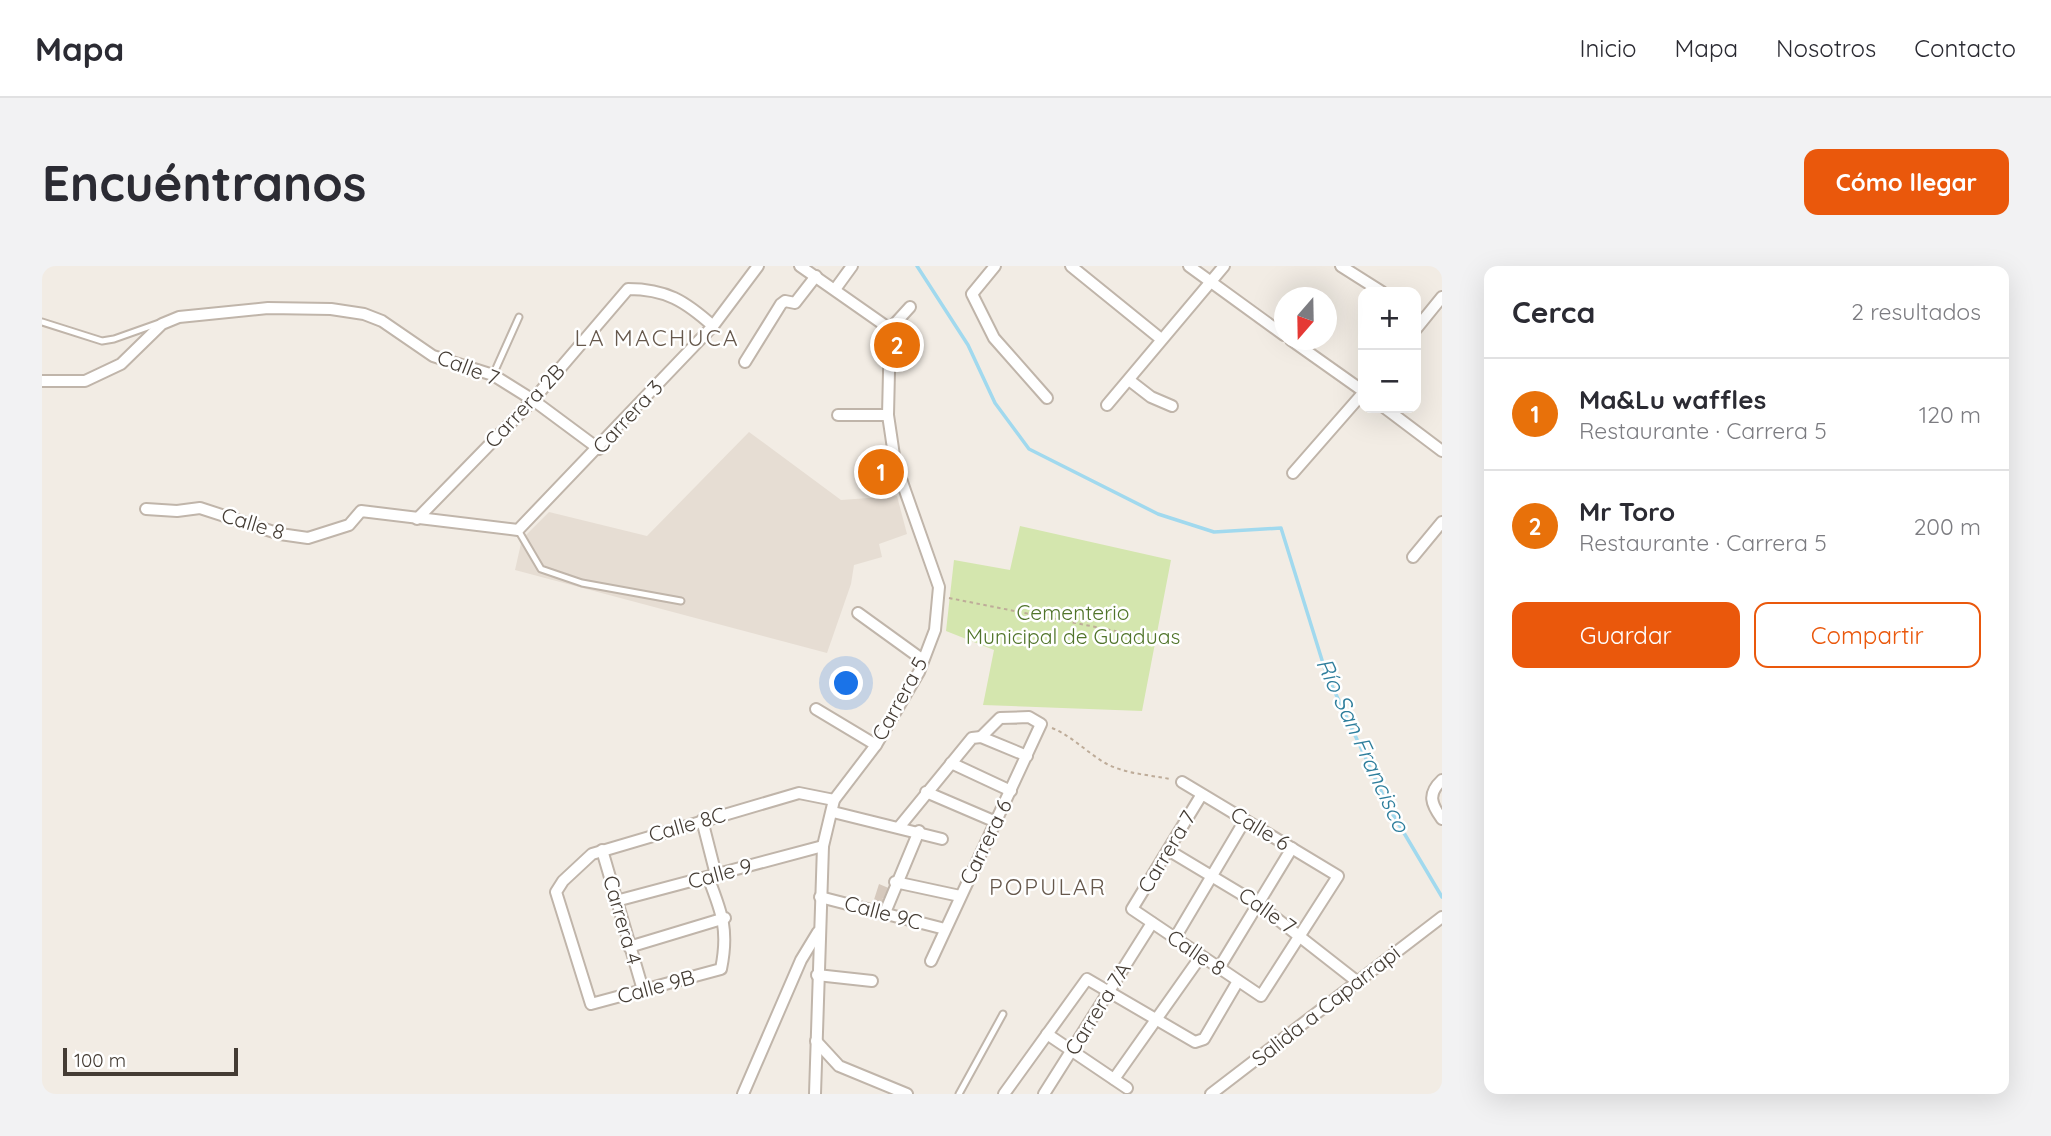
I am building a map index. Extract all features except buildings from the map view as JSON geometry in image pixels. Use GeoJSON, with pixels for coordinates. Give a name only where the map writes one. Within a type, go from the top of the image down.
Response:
{"type":"FeatureCollection","features":[{"type":"Feature","properties":{"kind":"street","name":"Carrera 3"},"geometry":{"type":"LineString","coordinates":[[518,530],[599,449],[713,326],[758,266]]}},
{"type":"Feature","properties":{"kind":"street"},"geometry":{"type":"LineString","coordinates":[[800,266],[836,288],[890,329],[910,307]]}},
{"type":"Feature","properties":{"kind":"street"},"geometry":{"type":"LineString","coordinates":[[836,288],[852,266]]}},
{"type":"Feature","properties":{"kind":"street"},"geometry":{"type":"LineString","coordinates":[[995,266],[972,295],[993,338],[1047,398]]}},
{"type":"Feature","properties":{"kind":"street"},"geometry":{"type":"LineString","coordinates":[[1071,266],[1161,339]]}},
{"type":"Feature","properties":{"kind":"street"},"geometry":{"type":"LineString","coordinates":[[1189,266],[1274,328]]}},
{"type":"Feature","properties":{"kind":"street"},"geometry":{"type":"LineString","coordinates":[[1107,405],[1224,266]]}},
{"type":"Feature","properties":{"kind":"street"},"geometry":{"type":"LineString","coordinates":[[1341,266],[1374,287]]}},
{"type":"Feature","properties":{"kind":"street"},"geometry":{"type":"LineString","coordinates":[[745,362],[781,304],[785,301],[795,303],[816,276]]}},
{"type":"Feature","properties":{"kind":"street","name":"Carrera 2B"},"geometry":{"type":"LineString","coordinates":[[417,519],[533,400],[628,289],[654,289],[665,293],[696,310],[713,326]]}},
{"type":"Feature","properties":{"kind":"street"},"geometry":{"type":"LineString","coordinates":[[1421,315],[1442,297]]}},
{"type":"Feature","properties":{"kind":"street","name":"Calle 7"},"geometry":{"type":"LineString","coordinates":[[171,321],[179,317],[243,310],[308,307],[364,314],[407,336],[433,356],[493,375],[533,400],[599,449]]}},
{"type":"Feature","properties":{"kind":"street"},"geometry":{"type":"LineString","coordinates":[[42,381],[86,381],[121,364],[162,324],[171,321]]}},
{"type":"Feature","properties":{"kind":"street","name":"Carrera 5"},"geometry":{"type":"LineString","coordinates":[[815,1094],[823,846],[834,800],[876,745],[923,660],[935,630],[939,587],[895,462],[888,415],[890,329]]}},
{"type":"Feature","properties":{"kind":"street"},"geometry":{"type":"LineString","coordinates":[[1305,350],[1358,388]]}},
{"type":"Feature","properties":{"kind":"street"},"geometry":{"type":"LineString","coordinates":[[1129,380],[1150,397],[1172,407]]}},
{"type":"Feature","properties":{"kind":"street"},"geometry":{"type":"LineString","coordinates":[[1293,473],[1358,398]]}},
{"type":"Feature","properties":{"kind":"street"},"geometry":{"type":"LineString","coordinates":[[1392,413],[1442,451]]}},
{"type":"Feature","properties":{"kind":"street"},"geometry":{"type":"LineString","coordinates":[[838,415],[888,415]]}},
{"type":"Feature","properties":{"kind":"street","name":"Calle 8"},"geometry":{"type":"LineString","coordinates":[[146,509],[177,511],[200,508],[280,534],[308,538],[349,525],[361,511],[518,530]]}},
{"type":"Feature","properties":{"kind":"street"},"geometry":{"type":"LineString","coordinates":[[1413,557],[1442,522]]}},
{"type":"Feature","properties":{"kind":"street"},"geometry":{"type":"LineString","coordinates":[[858,613],[923,660]]}},
{"type":"Feature","properties":{"kind":"street"},"geometry":{"type":"LineString","coordinates":[[816,709],[876,745]]}},
{"type":"Feature","properties":{"kind":"street"},"geometry":{"type":"LineString","coordinates":[[900,827],[951,763],[1000,718],[1029,717],[1041,724]]}},
{"type":"Feature","properties":{"kind":"street","name":"Carrera 6"},"geometry":{"type":"LineString","coordinates":[[931,961],[1041,724]]}},
{"type":"Feature","properties":{"kind":"street"},"geometry":{"type":"LineString","coordinates":[[977,737],[1027,756]]}},
{"type":"Feature","properties":{"kind":"street"},"geometry":{"type":"LineString","coordinates":[[951,763],[1011,791]]}},
{"type":"Feature","properties":{"kind":"street"},"geometry":{"type":"LineString","coordinates":[[1442,780],[1432,789],[1433,807],[1442,819]]}},
{"type":"Feature","properties":{"kind":"street","name":"Calle 6"},"geometry":{"type":"LineString","coordinates":[[1182,782],[1338,876],[1300,934]]}},
{"type":"Feature","properties":{"kind":"street"},"geometry":{"type":"LineString","coordinates":[[926,792],[996,822]]}},
{"type":"Feature","properties":{"kind":"street","name":"Calle 8C"},"geometry":{"type":"LineString","coordinates":[[591,1004],[556,892],[563,881],[592,854],[799,793],[834,800]]}},
{"type":"Feature","properties":{"kind":"street","name":"Carrera 7"},"geometry":{"type":"LineString","coordinates":[[1132,909],[1202,794]]}},
{"type":"Feature","properties":{"kind":"street"},"geometry":{"type":"LineString","coordinates":[[832,813],[919,831],[942,839]]}},
{"type":"Feature","properties":{"kind":"street"},"geometry":{"type":"LineString","coordinates":[[629,947],[724,918],[712,876],[702,820]]}},
{"type":"Feature","properties":{"kind":"street"},"geometry":{"type":"LineString","coordinates":[[1175,938],[1245,820]]}},
{"type":"Feature","properties":{"kind":"street"},"geometry":{"type":"LineString","coordinates":[[884,915],[895,882],[919,831]]}},
{"type":"Feature","properties":{"kind":"street","name":"Calle 9"},"geometry":{"type":"LineString","coordinates":[[616,901],[823,846]]}},
{"type":"Feature","properties":{"kind":"street"},"geometry":{"type":"LineString","coordinates":[[1219,968],[1292,848]]}},
{"type":"Feature","properties":{"kind":"street","name":"Carrera 4"},"geometry":{"type":"LineString","coordinates":[[602,850],[643,990]]}},
{"type":"Feature","properties":{"kind":"street","name":"Calle 7"},"geometry":{"type":"LineString","coordinates":[[1168,850],[1258,904],[1300,934],[1359,983]]}},
{"type":"Feature","properties":{"kind":"street"},"geometry":{"type":"LineString","coordinates":[[895,882],[960,896]]}},
{"type":"Feature","properties":{"kind":"street","name":"Calle 9C"},"geometry":{"type":"LineString","coordinates":[[820,897],[945,929]]}},
{"type":"Feature","properties":{"kind":"street","name":"Calle 8"},"geometry":{"type":"LineString","coordinates":[[1132,909],[1261,996],[1300,934]]}},
{"type":"Feature","properties":{"kind":"street","name":"Salida a Caparrapi"},"geometry":{"type":"LineString","coordinates":[[1210,1094],[1359,983],[1442,917]]}},
{"type":"Feature","properties":{"kind":"street","name":"Calle 9B"},"geometry":{"type":"LineString","coordinates":[[591,1004],[721,969],[726,944],[724,918]]}},
{"type":"Feature","properties":{"kind":"street","name":"Carrera 7A"},"geometry":{"type":"LineString","coordinates":[[1044,1094],[1152,923]]}},
{"type":"Feature","properties":{"kind":"street"},"geometry":{"type":"LineString","coordinates":[[743,1094],[796,971],[819,930]]}},
{"type":"Feature","properties":{"kind":"street"},"geometry":{"type":"LineString","coordinates":[[1114,1079],[1201,956]]}},
{"type":"Feature","properties":{"kind":"street"},"geometry":{"type":"LineString","coordinates":[[817,975],[872,981]]}},
{"type":"Feature","properties":{"kind":"street"},"geometry":{"type":"LineString","coordinates":[[1004,1094],[1087,979],[1191,1041],[1204,1039],[1238,981]]}},
{"type":"Feature","properties":{"kind":"street"},"geometry":{"type":"LineString","coordinates":[[1047,1034],[1127,1088]]}},
{"type":"Feature","properties":{"kind":"street"},"geometry":{"type":"LineString","coordinates":[[816,1041],[839,1066],[906,1094]]}},
{"type":"Feature","properties":{"kind":"lane"},"geometry":{"type":"LineString","coordinates":[[493,375],[519,317]]}},
{"type":"Feature","properties":{"kind":"lane"},"geometry":{"type":"LineString","coordinates":[[42,322],[102,341],[156,322],[171,321]]}},
{"type":"Feature","properties":{"kind":"lane"},"geometry":{"type":"LineString","coordinates":[[518,530],[541,569],[582,583],[681,601]]}},
{"type":"Feature","properties":{"kind":"lane"},"geometry":{"type":"LineString","coordinates":[[959,1094],[1003,1014]]}},
{"type":"Feature","properties":{"kind":"path"},"geometry":{"type":"LineString","coordinates":[[938,595],[1136,635]]}},
{"type":"Feature","properties":{"kind":"path"},"geometry":{"type":"LineString","coordinates":[[1041,724],[1069,735],[1108,764],[1131,773],[1182,782]]}},
{"type":"Feature","properties":{"kind":"shaded area"},"geometry":{"type":"Polygon","coordinates":[[[749,432],[841,500],[897,496],[907,534],[879,544],[882,557],[854,565],[851,584],[827,653],[515,570],[522,539],[549,512],[647,536],[749,432]]]}},
{"type":"Feature","properties":{"kind":"green space","name":"Cementerio Municipal de Guaduas"},"geometry":{"type":"Polygon","coordinates":[[[1020,526],[1171,560],[1142,711],[983,705],[994,650],[946,631],[954,560],[1010,570],[1020,526]]]}},
{"type":"Feature","properties":{"kind":"waterway","name":"Río San Francisco"},"geometry":{"type":"LineString","coordinates":[[917,266],[968,345],[995,403],[1029,449],[1158,514],[1214,532],[1281,528],[1326,673],[1388,806],[1442,897]]}},
{"type":"Feature","properties":{"kind":"place","name":"Mr Toro"},"geometry":{"type":"Point","coordinates":[897,345]}},
{"type":"Feature","properties":{"kind":"place","name":"Ma&Lu waffles"},"geometry":{"type":"Point","coordinates":[881,472]}},
{"type":"Feature","properties":{"kind":"district","name":"LA MACHUCA"},"geometry":{"type":"Point","coordinates":[657,338]}},
{"type":"Feature","properties":{"kind":"district","name":"POPULAR"},"geometry":{"type":"Point","coordinates":[1048,887]}}]}
